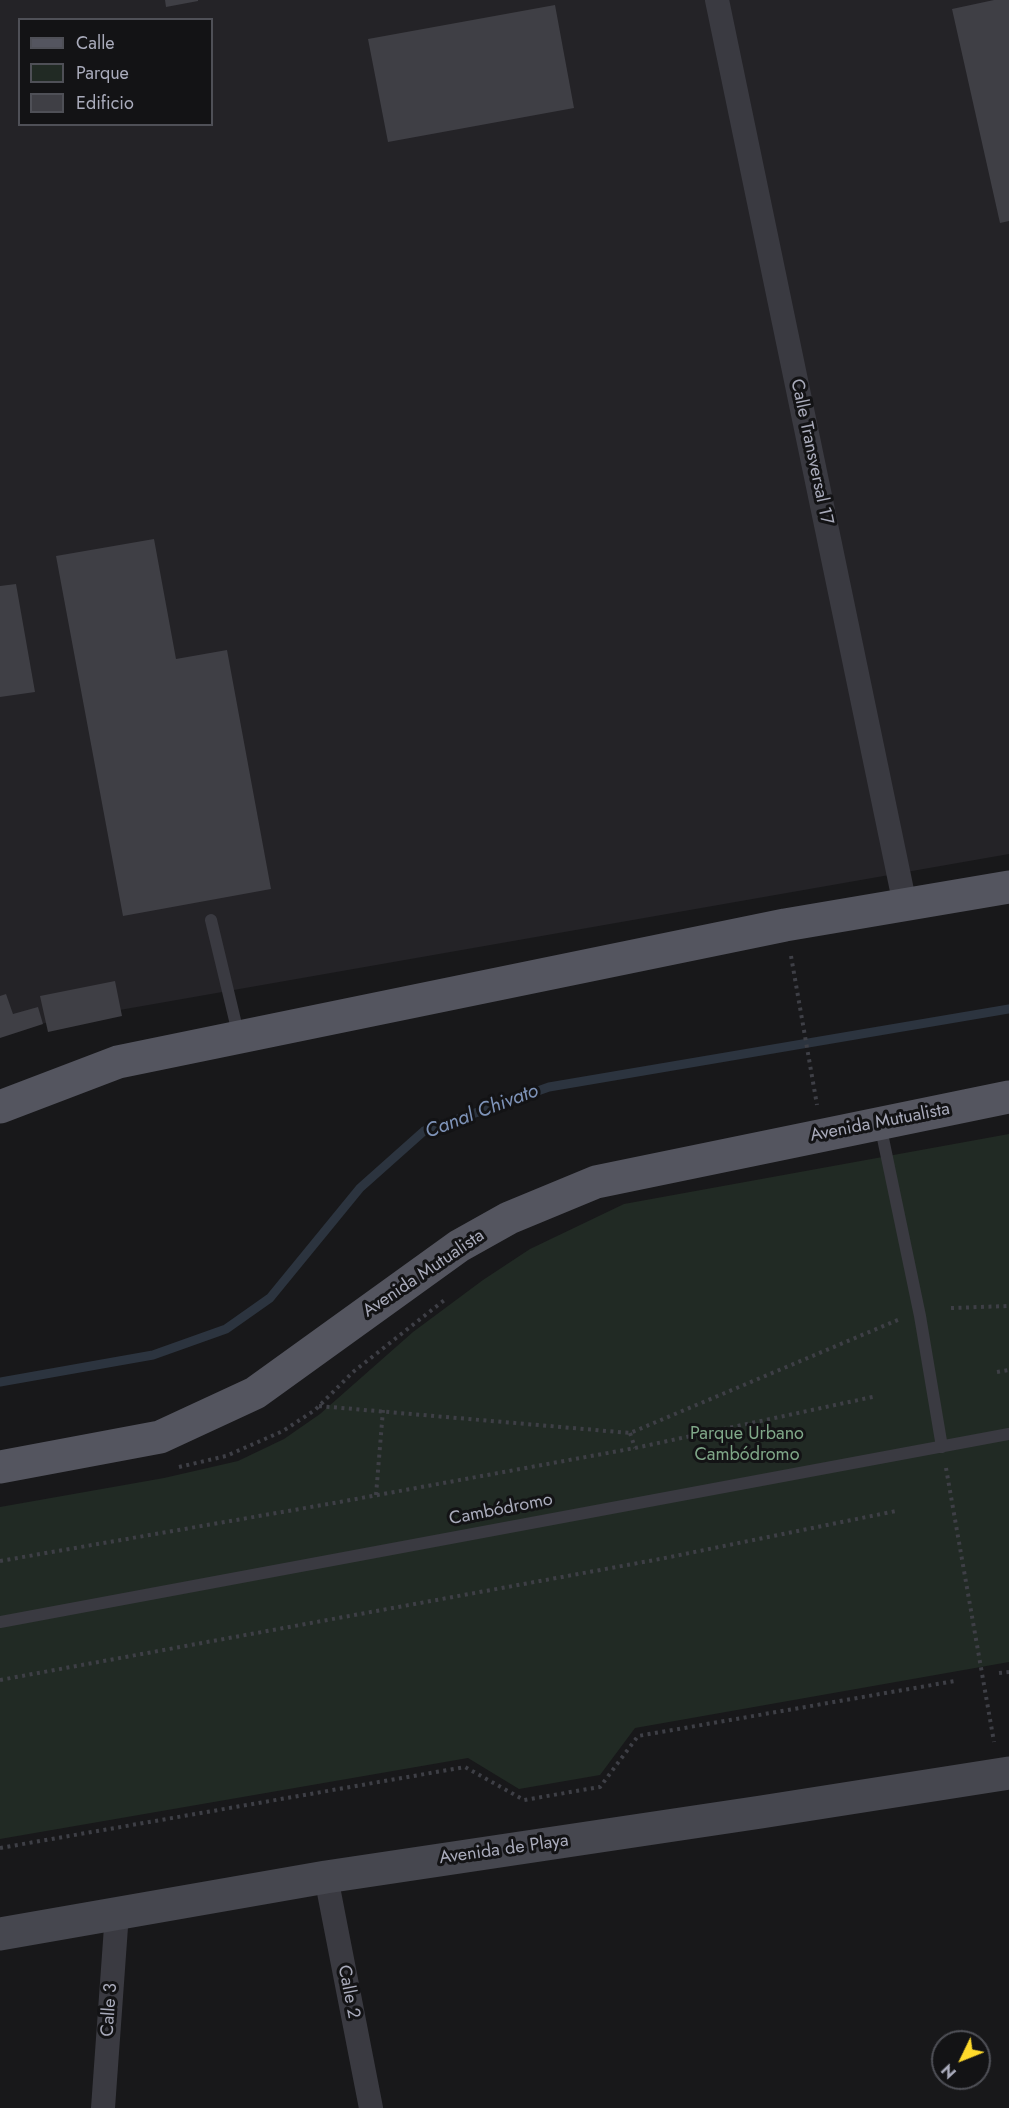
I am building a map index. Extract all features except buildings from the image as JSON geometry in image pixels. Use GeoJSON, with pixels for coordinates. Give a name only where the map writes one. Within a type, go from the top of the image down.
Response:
{"type":"FeatureCollection","features":[{"type":"Feature","properties":{"kind":"main road"},"geometry":{"type":"LineString","coordinates":[[0,1107],[118,1062],[785,925],[1009,887]]}},
{"type":"Feature","properties":{"kind":"main road","name":"Avenida Mutualista"},"geometry":{"type":"LineString","coordinates":[[0,1467],[160,1437],[255,1393],[459,1246],[509,1218],[596,1182],[1009,1097]]}},
{"type":"Feature","properties":{"kind":"main road","name":"Avenida de Playa"},"geometry":{"type":"LineString","coordinates":[[0,1934],[326,1876],[760,1812],[1004,1773]]}},
{"type":"Feature","properties":{"kind":"street","name":"Calle Transversal 17"},"geometry":{"type":"LineString","coordinates":[[717,0],[904,905]]}},
{"type":"Feature","properties":{"kind":"street","name":"Calle 2"},"geometry":{"type":"LineString","coordinates":[[326,1876],[371,2108]]}},
{"type":"Feature","properties":{"kind":"street","name":"Calle 3"},"geometry":{"type":"LineString","coordinates":[[103,2108],[117,1913]]}},
{"type":"Feature","properties":{"kind":"lane"},"geometry":{"type":"LineString","coordinates":[[211,920],[240,1038]]}},
{"type":"Feature","properties":{"kind":"lane"},"geometry":{"type":"LineString","coordinates":[[880,1123],[920,1316],[942,1447]]}},
{"type":"Feature","properties":{"kind":"lane","name":"Cambódromo"},"geometry":{"type":"LineString","coordinates":[[0,1622],[1009,1434]]}},
{"type":"Feature","properties":{"kind":"path"},"geometry":{"type":"LineString","coordinates":[[785,925],[815,1086]]}},
{"type":"Feature","properties":{"kind":"path"},"geometry":{"type":"LineString","coordinates":[[170,1469],[226,1456],[283,1431],[319,1406],[352,1372],[452,1295]]}},
{"type":"Feature","properties":{"kind":"path"},"geometry":{"type":"LineString","coordinates":[[951,1308],[1009,1306]]}},
{"type":"Feature","properties":{"kind":"path"},"geometry":{"type":"LineString","coordinates":[[319,1406],[630,1433],[900,1319]]}},
{"type":"Feature","properties":{"kind":"path"},"geometry":{"type":"LineString","coordinates":[[997,1372],[1009,1370]]}},
{"type":"Feature","properties":{"kind":"path"},"geometry":{"type":"LineString","coordinates":[[0,1561],[635,1448],[877,1396]]}},
{"type":"Feature","properties":{"kind":"path"},"geometry":{"type":"LineString","coordinates":[[376,1495],[383,1410]]}},
{"type":"Feature","properties":{"kind":"path"},"geometry":{"type":"LineString","coordinates":[[630,1433],[635,1448]]}},
{"type":"Feature","properties":{"kind":"path"},"geometry":{"type":"LineString","coordinates":[[942,1447],[1004,1773]]}},
{"type":"Feature","properties":{"kind":"path"},"geometry":{"type":"LineString","coordinates":[[0,1680],[660,1559],[896,1511]]}},
{"type":"Feature","properties":{"kind":"path"},"geometry":{"type":"LineString","coordinates":[[999,1673],[1009,1672]]}},
{"type":"Feature","properties":{"kind":"path"},"geometry":{"type":"LineString","coordinates":[[0,1848],[465,1767],[524,1800],[578,1791],[600,1787],[638,1736],[955,1681]]}},
{"type":"Feature","properties":{"kind":"shaded area"},"geometry":{"type":"Polygon","coordinates":[[[0,0],[1009,0],[1009,854],[0,1031],[0,0]]]}},
{"type":"Feature","properties":{"kind":"green space","name":"Parque Urbano Cambódromo"},"geometry":{"type":"Polygon","coordinates":[[[1009,1134],[1009,1662],[635,1728],[600,1775],[519,1789],[468,1758],[0,1839],[0,1507],[164,1478],[238,1461],[284,1439],[320,1414],[413,1332],[483,1280],[530,1249],[624,1204],[1009,1134]]]}},
{"type":"Feature","properties":{"kind":"waterway","name":"Canal Chivato"},"geometry":{"type":"LineString","coordinates":[[0,1382],[153,1355],[226,1329],[270,1298],[360,1188],[424,1131],[549,1087],[1009,1009]]}}]}
